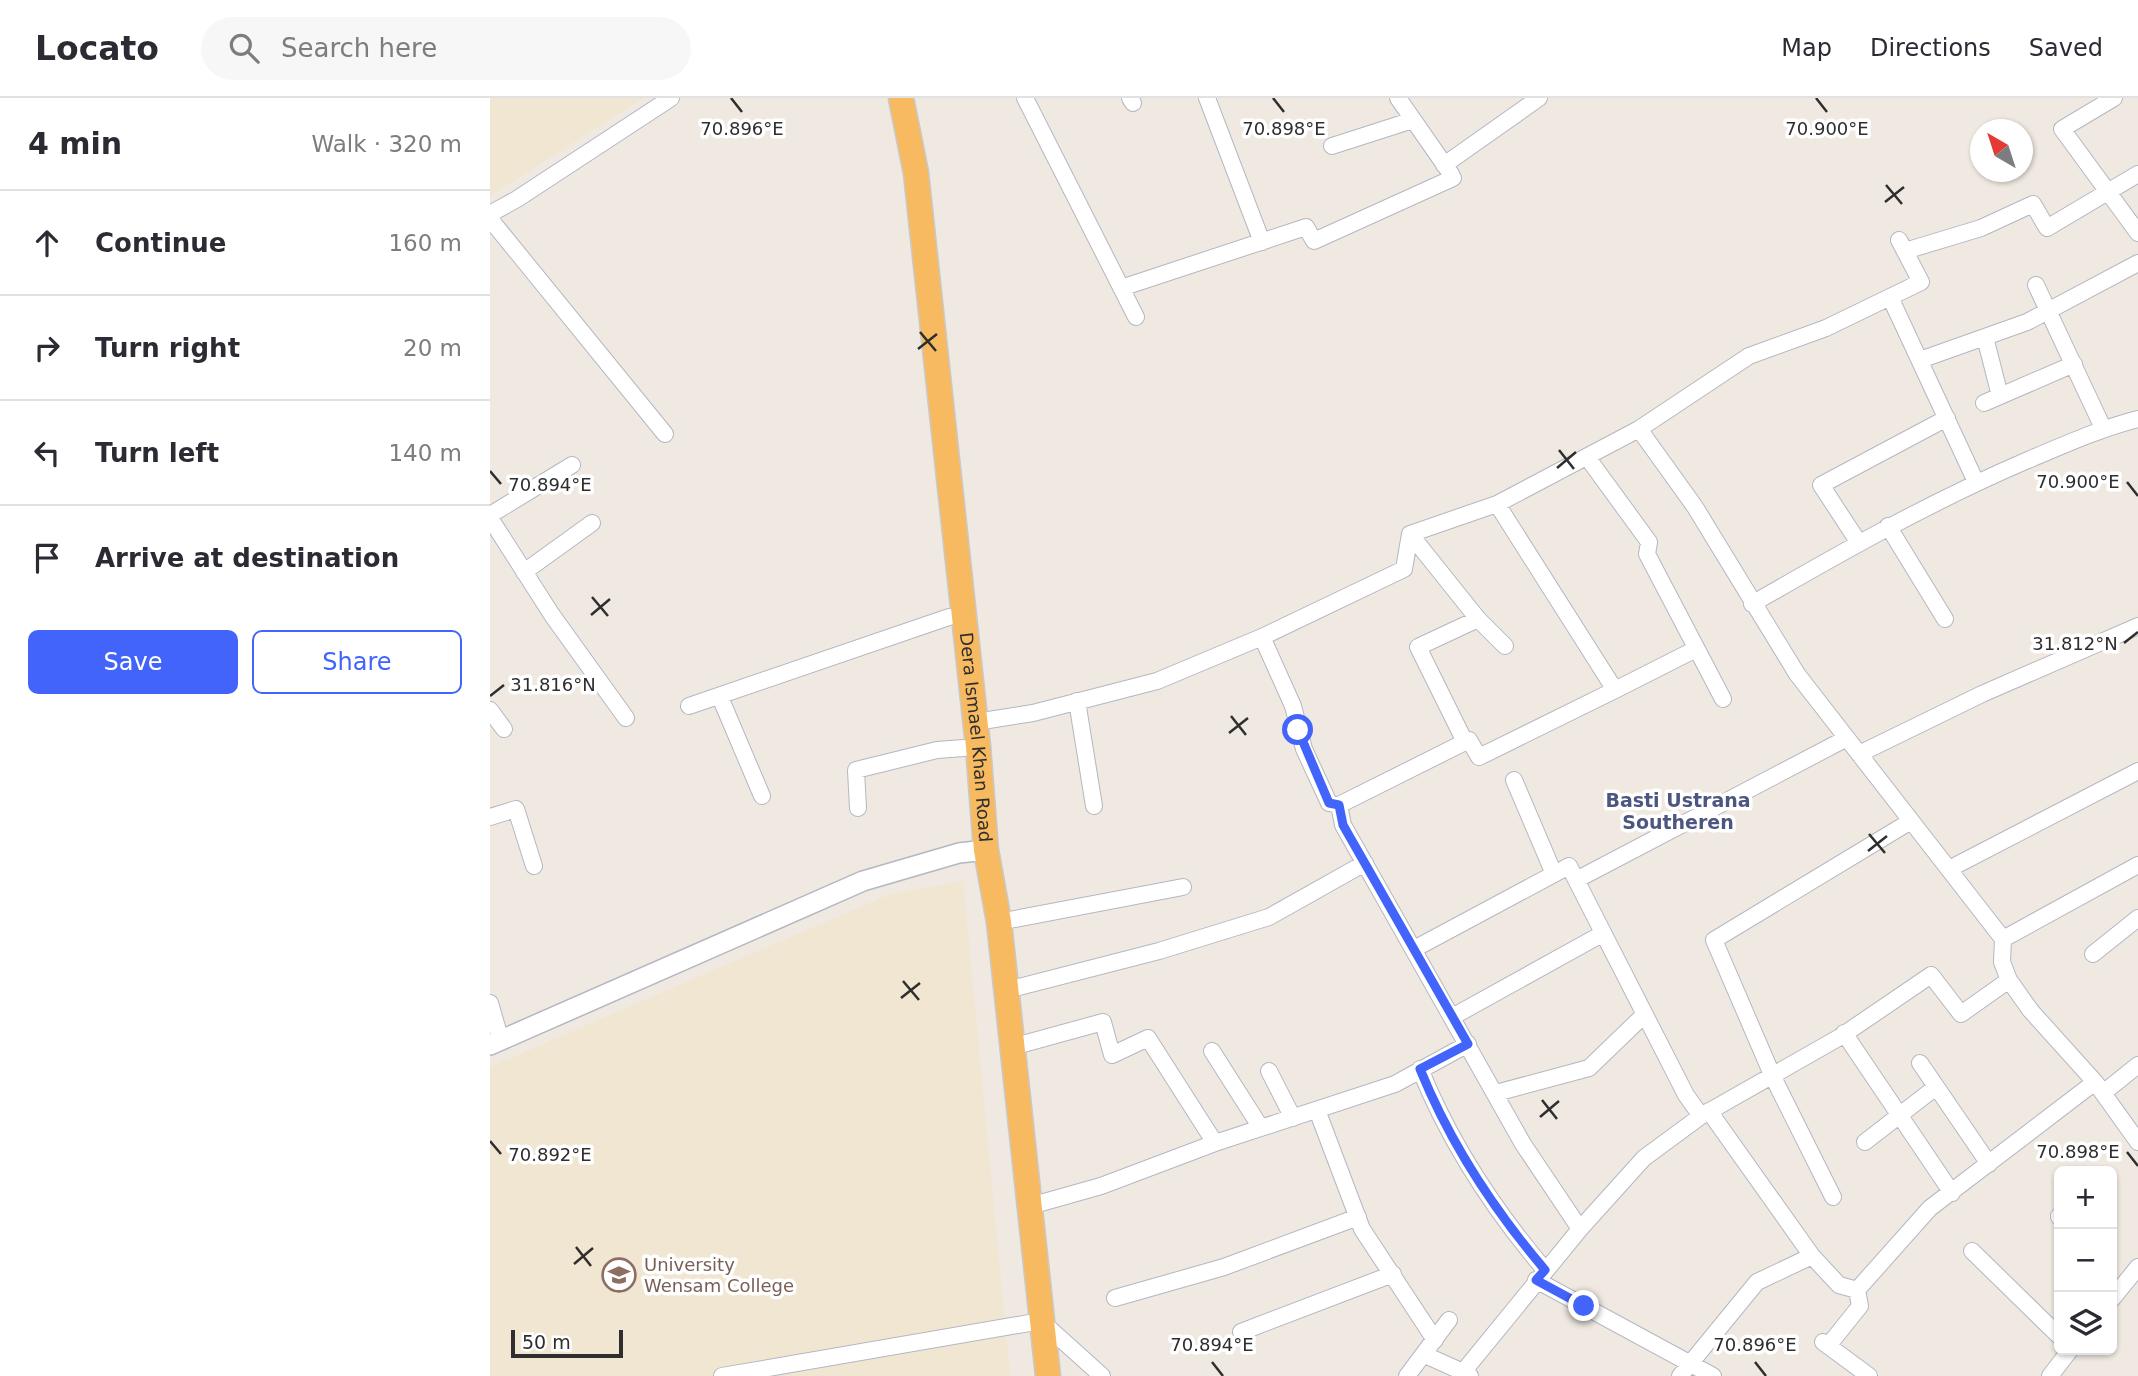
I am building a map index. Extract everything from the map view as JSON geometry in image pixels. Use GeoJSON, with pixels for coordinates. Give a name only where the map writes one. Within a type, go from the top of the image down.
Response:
{"type":"FeatureCollection","features":[{"type":"Feature","properties":{"kind":"highway","name":"Dera Ismael Khan Road"},"geometry":{"type":"LineString","coordinates":[[889,98],[901,175],[964,748],[979,851],[999,922],[1007,990],[1030,1206],[1033,1376]]}},
{"type":"Feature","properties":{"kind":"highway","name":"Dera Ismael Khan Road"},"geometry":{"type":"LineString","coordinates":[[901,98],[916,173],[976,722],[979,851],[984,920],[1034,1321],[1048,1376]]}},
{"type":"Feature","properties":{"kind":"street"},"geometry":{"type":"LineString","coordinates":[[490,214],[517,200],[671,98]]}},
{"type":"Feature","properties":{"kind":"street"},"geometry":{"type":"LineString","coordinates":[[1025,98],[1136,317]]}},
{"type":"Feature","properties":{"kind":"street"},"geometry":{"type":"LineString","coordinates":[[1207,98],[1262,242]]}},
{"type":"Feature","properties":{"kind":"street"},"geometry":{"type":"LineString","coordinates":[[1398,98],[1452,176]]}},
{"type":"Feature","properties":{"kind":"street"},"geometry":{"type":"LineString","coordinates":[[1121,288],[1306,227],[1314,240],[1452,176],[1539,98]]}},
{"type":"Feature","properties":{"kind":"street"},"geometry":{"type":"LineString","coordinates":[[2114,98],[2062,130],[2138,233]]}},
{"type":"Feature","properties":{"kind":"street"},"geometry":{"type":"LineString","coordinates":[[1332,146],[1413,120]]}},
{"type":"Feature","properties":{"kind":"street"},"geometry":{"type":"LineString","coordinates":[[1410,534],[1497,504],[1639,429],[1749,356],[1826,328],[1921,282],[1902,246],[1981,228],[2033,204],[2047,228],[2138,174]]}},
{"type":"Feature","properties":{"kind":"street"},"geometry":{"type":"LineString","coordinates":[[490,219],[665,434]]}},
{"type":"Feature","properties":{"kind":"street"},"geometry":{"type":"LineString","coordinates":[[1920,360],[2051,312],[2138,263]]}},
{"type":"Feature","properties":{"kind":"street"},"geometry":{"type":"LineString","coordinates":[[2036,285],[2051,312],[2103,428]]}},
{"type":"Feature","properties":{"kind":"street"},"geometry":{"type":"LineString","coordinates":[[1890,297],[1976,482]]}},
{"type":"Feature","properties":{"kind":"street"},"geometry":{"type":"LineString","coordinates":[[1985,337],[2000,397]]}},
{"type":"Feature","properties":{"kind":"street"},"geometry":{"type":"LineString","coordinates":[[1984,403],[2074,364]]}},
{"type":"Feature","properties":{"kind":"street"},"geometry":{"type":"LineString","coordinates":[[1859,543],[1821,485],[1947,418]]}},
{"type":"Feature","properties":{"kind":"street"},"geometry":{"type":"LineString","coordinates":[[1752,604],[1888,526],[1976,482],[2103,428],[2138,419]]}},
{"type":"Feature","properties":{"kind":"street"},"geometry":{"type":"LineString","coordinates":[[1639,429],[1695,507],[1797,674],[2003,939],[2002,962],[2009,980],[2031,1012],[2099,1088],[2138,1142]]}},
{"type":"Feature","properties":{"kind":"street"},"geometry":{"type":"LineString","coordinates":[[1587,457],[1649,542],[1647,554],[1723,699]]}},
{"type":"Feature","properties":{"kind":"street"},"geometry":{"type":"LineString","coordinates":[[572,465],[490,517],[524,572],[626,718]]}},
{"type":"Feature","properties":{"kind":"street"},"geometry":{"type":"LineString","coordinates":[[1497,504],[1615,690]]}},
{"type":"Feature","properties":{"kind":"street"},"geometry":{"type":"LineString","coordinates":[[524,572],[592,523]]}},
{"type":"Feature","properties":{"kind":"street"},"geometry":{"type":"LineString","coordinates":[[1888,526],[1945,619]]}},
{"type":"Feature","properties":{"kind":"street"},"geometry":{"type":"LineString","coordinates":[[976,722],[1157,681],[1262,637],[1404,569],[1410,534]]}},
{"type":"Feature","properties":{"kind":"street"},"geometry":{"type":"LineString","coordinates":[[1410,534],[1478,619],[1505,646]]}},
{"type":"Feature","properties":{"kind":"street"},"geometry":{"type":"LineString","coordinates":[[689,706],[720,698],[949,617]]}},
{"type":"Feature","properties":{"kind":"street"},"geometry":{"type":"LineString","coordinates":[[1465,742],[1418,647],[1478,619]]}},
{"type":"Feature","properties":{"kind":"street"},"geometry":{"type":"LineString","coordinates":[[1859,754],[1982,694],[2138,626]]}},
{"type":"Feature","properties":{"kind":"street"},"geometry":{"type":"LineString","coordinates":[[1262,637],[1293,706],[1304,749],[1329,803],[1339,805],[1469,740],[1479,758],[1696,649]]}},
{"type":"Feature","properties":{"kind":"street"},"geometry":{"type":"LineString","coordinates":[[720,698],[762,796]]}},
{"type":"Feature","properties":{"kind":"street"},"geometry":{"type":"LineString","coordinates":[[1077,701],[1094,806]]}},
{"type":"Feature","properties":{"kind":"street"},"geometry":{"type":"LineString","coordinates":[[490,710],[504,730]]}},
{"type":"Feature","properties":{"kind":"street"},"geometry":{"type":"LineString","coordinates":[[1578,879],[1847,737]]}},
{"type":"Feature","properties":{"kind":"street"},"geometry":{"type":"LineString","coordinates":[[858,808],[856,770],[937,750],[964,748]]}},
{"type":"Feature","properties":{"kind":"street"},"geometry":{"type":"LineString","coordinates":[[1949,869],[2138,771]]}},
{"type":"Feature","properties":{"kind":"street"},"geometry":{"type":"LineString","coordinates":[[1514,780],[1554,874]]}},
{"type":"Feature","properties":{"kind":"street"},"geometry":{"type":"LineString","coordinates":[[1339,805],[1343,825],[1523,1144],[1580,1229]]}},
{"type":"Feature","properties":{"kind":"street"},"geometry":{"type":"LineString","coordinates":[[494,810],[516,809],[534,866]]}},
{"type":"Feature","properties":{"kind":"street"},"geometry":{"type":"LineString","coordinates":[[1833,1197],[1773,1077],[1714,940],[1911,821]]}},
{"type":"Feature","properties":{"kind":"street"},"geometry":{"type":"LineString","coordinates":[[490,1003],[495,1043],[863,881],[979,851]]}},
{"type":"Feature","properties":{"kind":"street"},"geometry":{"type":"LineString","coordinates":[[1007,990],[1159,951],[1269,917],[1365,863]]}},
{"type":"Feature","properties":{"kind":"street"},"geometry":{"type":"LineString","coordinates":[[2003,939],[2138,864]]}},
{"type":"Feature","properties":{"kind":"street"},"geometry":{"type":"LineString","coordinates":[[1414,949],[1569,866],[1686,1095],[1705,1114],[1812,1256],[1839,1285],[1857,1290]]}},
{"type":"Feature","properties":{"kind":"street"},"geometry":{"type":"LineString","coordinates":[[999,922],[1183,887]]}},
{"type":"Feature","properties":{"kind":"street"},"geometry":{"type":"LineString","coordinates":[[2093,954],[2138,918]]}},
{"type":"Feature","properties":{"kind":"street"},"geometry":{"type":"LineString","coordinates":[[1452,1017],[1602,934]]}},
{"type":"Feature","properties":{"kind":"street"},"geometry":{"type":"LineString","coordinates":[[1425,1355],[1467,1374],[1541,1275],[1644,1158],[1705,1114],[1844,1034],[1931,975],[1961,1014],[2009,980]]}},
{"type":"Feature","properties":{"kind":"street"},"geometry":{"type":"LineString","coordinates":[[1496,1093],[1589,1068],[1644,1015]]}},
{"type":"Feature","properties":{"kind":"street"},"geometry":{"type":"LineString","coordinates":[[1012,1047],[1103,1022],[1112,1055],[1148,1038],[1215,1143]]}},
{"type":"Feature","properties":{"kind":"street"},"geometry":{"type":"LineString","coordinates":[[1844,1034],[1952,1194]]}},
{"type":"Feature","properties":{"kind":"street"},"geometry":{"type":"LineString","coordinates":[[1030,1206],[1113,1182],[1215,1143],[1395,1084],[1468,1044]]}},
{"type":"Feature","properties":{"kind":"street"},"geometry":{"type":"LineString","coordinates":[[1212,1051],[1261,1128]]}},
{"type":"Feature","properties":{"kind":"street"},"geometry":{"type":"LineString","coordinates":[[1920,1063],[1989,1164]]}},
{"type":"Feature","properties":{"kind":"street"},"geometry":{"type":"LineString","coordinates":[[1857,1290],[1930,1208],[2099,1088],[2138,1065]]}},
{"type":"Feature","properties":{"kind":"street"},"geometry":{"type":"LineString","coordinates":[[1420,1069],[1439,1116],[1460,1153],[1541,1275],[1713,1376]]}},
{"type":"Feature","properties":{"kind":"street"},"geometry":{"type":"LineString","coordinates":[[1269,1071],[1293,1118]]}},
{"type":"Feature","properties":{"kind":"street"},"geometry":{"type":"LineString","coordinates":[[1865,1142],[1936,1087]]}},
{"type":"Feature","properties":{"kind":"street"},"geometry":{"type":"LineString","coordinates":[[1318,1110],[1362,1229],[1435,1340]]}},
{"type":"Feature","properties":{"kind":"street"},"geometry":{"type":"LineString","coordinates":[[1115,1298],[1224,1267],[1358,1217]]}},
{"type":"Feature","properties":{"kind":"street"},"geometry":{"type":"LineString","coordinates":[[1972,1251],[2054,1331]]}},
{"type":"Feature","properties":{"kind":"street"},"geometry":{"type":"LineString","coordinates":[[1680,1376],[1757,1282],[1812,1256]]}},
{"type":"Feature","properties":{"kind":"street"},"geometry":{"type":"LineString","coordinates":[[2117,1289],[2138,1267]]}},
{"type":"Feature","properties":{"kind":"street"},"geometry":{"type":"LineString","coordinates":[[1241,1332],[1393,1273]]}},
{"type":"Feature","properties":{"kind":"street"},"geometry":{"type":"LineString","coordinates":[[1857,1290],[1860,1306],[1825,1344],[1869,1376]]}},
{"type":"Feature","properties":{"kind":"street"},"geometry":{"type":"LineString","coordinates":[[1407,1376],[1449,1320]]}},
{"type":"Feature","properties":{"kind":"street"},"geometry":{"type":"LineString","coordinates":[[722,1376],[766,1372],[1034,1321],[1102,1376]]}},
{"type":"Feature","properties":{"kind":"street"},"geometry":{"type":"LineString","coordinates":[[2050,1376],[2066,1355]]}},
{"type":"Feature","properties":{"kind":"shaded area"},"geometry":{"type":"Polygon","coordinates":[[[490,98],[643,98],[490,196],[490,98]]]}},
{"type":"Feature","properties":{"kind":"shaded area"},"geometry":{"type":"Polygon","coordinates":[[[963,881],[1010,1376],[490,1376],[490,1067],[888,895],[963,881]]]}},
{"type":"Feature","properties":{"kind":"place","name":"University Wensam College"},"geometry":{"type":"Point","coordinates":[619,1275]}},
{"type":"Feature","properties":{"kind":"district","name":"Basti Ustrana Southeren"},"geometry":{"type":"Point","coordinates":[1678,811]}},
{"type":"Feature","properties":{"kind":"route"},"geometry":{"type":"LineString","coordinates":[[1298,730],[1329,803],[1339,805],[1343,825],[1468,1044],[1420,1069],[1439,1116],[1460,1153],[1545,1270],[1536,1280],[1584,1306]]}}]}
